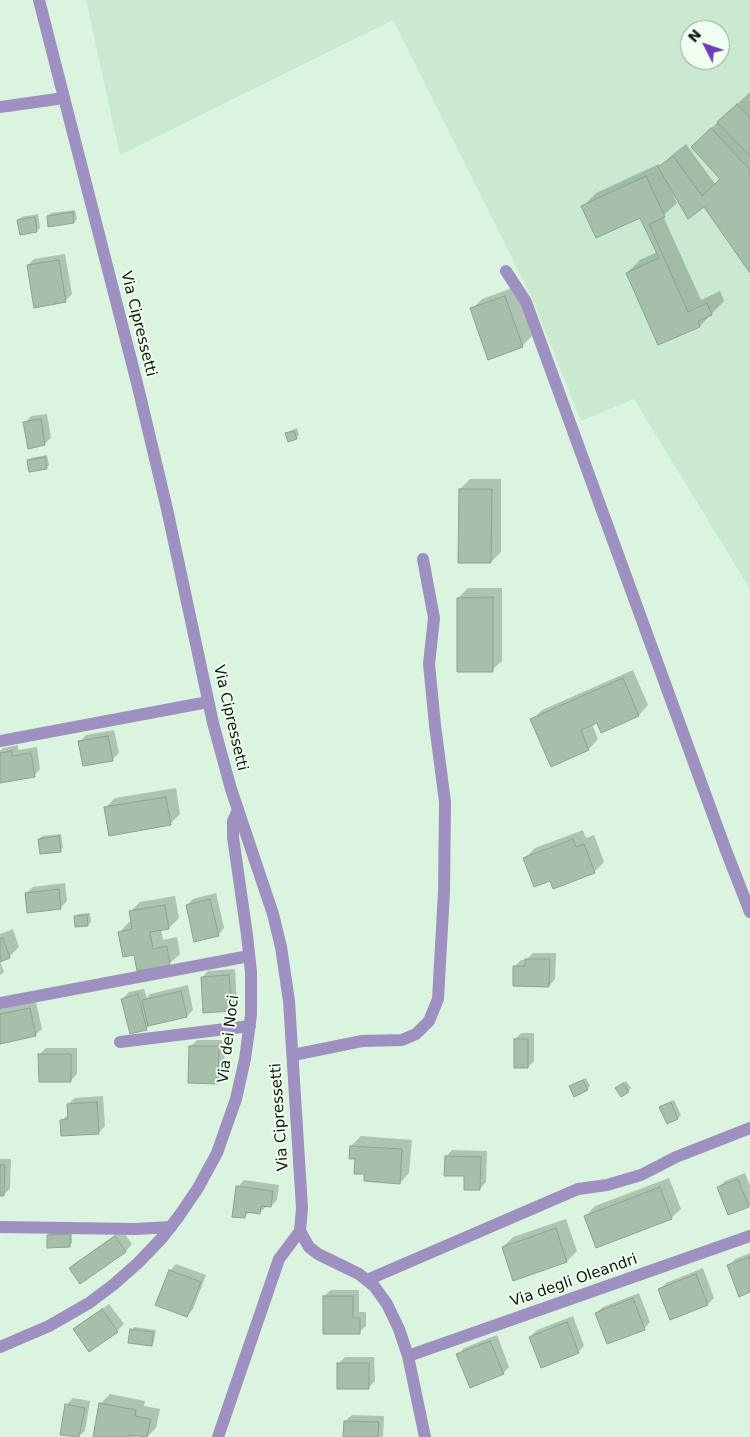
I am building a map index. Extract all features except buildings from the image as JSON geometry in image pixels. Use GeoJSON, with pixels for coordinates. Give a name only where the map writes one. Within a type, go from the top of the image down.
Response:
{"type":"FeatureCollection","features":[{"type":"Feature","properties":{"kind":"street","name":"Via Cipressetti"},"geometry":{"type":"LineString","coordinates":[[39,0],[167,509],[208,702],[224,767],[271,906],[279,938],[289,1001],[293,1055],[302,1208],[300,1231]]}},
{"type":"Feature","properties":{"kind":"street"},"geometry":{"type":"LineString","coordinates":[[0,108],[64,98]]}},
{"type":"Feature","properties":{"kind":"street"},"geometry":{"type":"LineString","coordinates":[[506,271],[526,302],[750,912]]}},
{"type":"Feature","properties":{"kind":"street"},"geometry":{"type":"LineString","coordinates":[[293,1055],[362,1041],[402,1040],[416,1034],[429,1021],[438,998],[444,892],[445,802],[429,664],[434,618],[423,559]]}},
{"type":"Feature","properties":{"kind":"street"},"geometry":{"type":"LineString","coordinates":[[0,741],[208,702]]}},
{"type":"Feature","properties":{"kind":"street","name":"Via dei Noci"},"geometry":{"type":"LineString","coordinates":[[0,1347],[49,1326],[89,1303],[138,1263],[171,1227],[198,1188],[224,1136],[236,1099],[250,1026],[251,986],[247,934],[232,837],[233,820],[238,810]]}},
{"type":"Feature","properties":{"kind":"street"},"geometry":{"type":"LineString","coordinates":[[0,1003],[249,956]]}},
{"type":"Feature","properties":{"kind":"street"},"geometry":{"type":"LineString","coordinates":[[120,1042],[250,1026]]}},
{"type":"Feature","properties":{"kind":"street"},"geometry":{"type":"LineString","coordinates":[[367,1280],[578,1189],[607,1186],[641,1175],[676,1157],[750,1128]]}},
{"type":"Feature","properties":{"kind":"street"},"geometry":{"type":"LineString","coordinates":[[0,1227],[135,1229],[171,1227]]}},
{"type":"Feature","properties":{"kind":"street"},"geometry":{"type":"LineString","coordinates":[[218,1437],[279,1259],[300,1231],[309,1247],[318,1254],[354,1271],[367,1280],[381,1295],[399,1329],[408,1356],[425,1437]]}},
{"type":"Feature","properties":{"kind":"street","name":"Via degli Oleandri"},"geometry":{"type":"LineString","coordinates":[[408,1356],[750,1236]]}},
{"type":"Feature","properties":{"kind":"shaded area"},"geometry":{"type":"Polygon","coordinates":[[[86,0],[750,0],[750,589],[634,399],[581,421],[532,298],[393,20],[120,155],[86,0]]]}}]}
